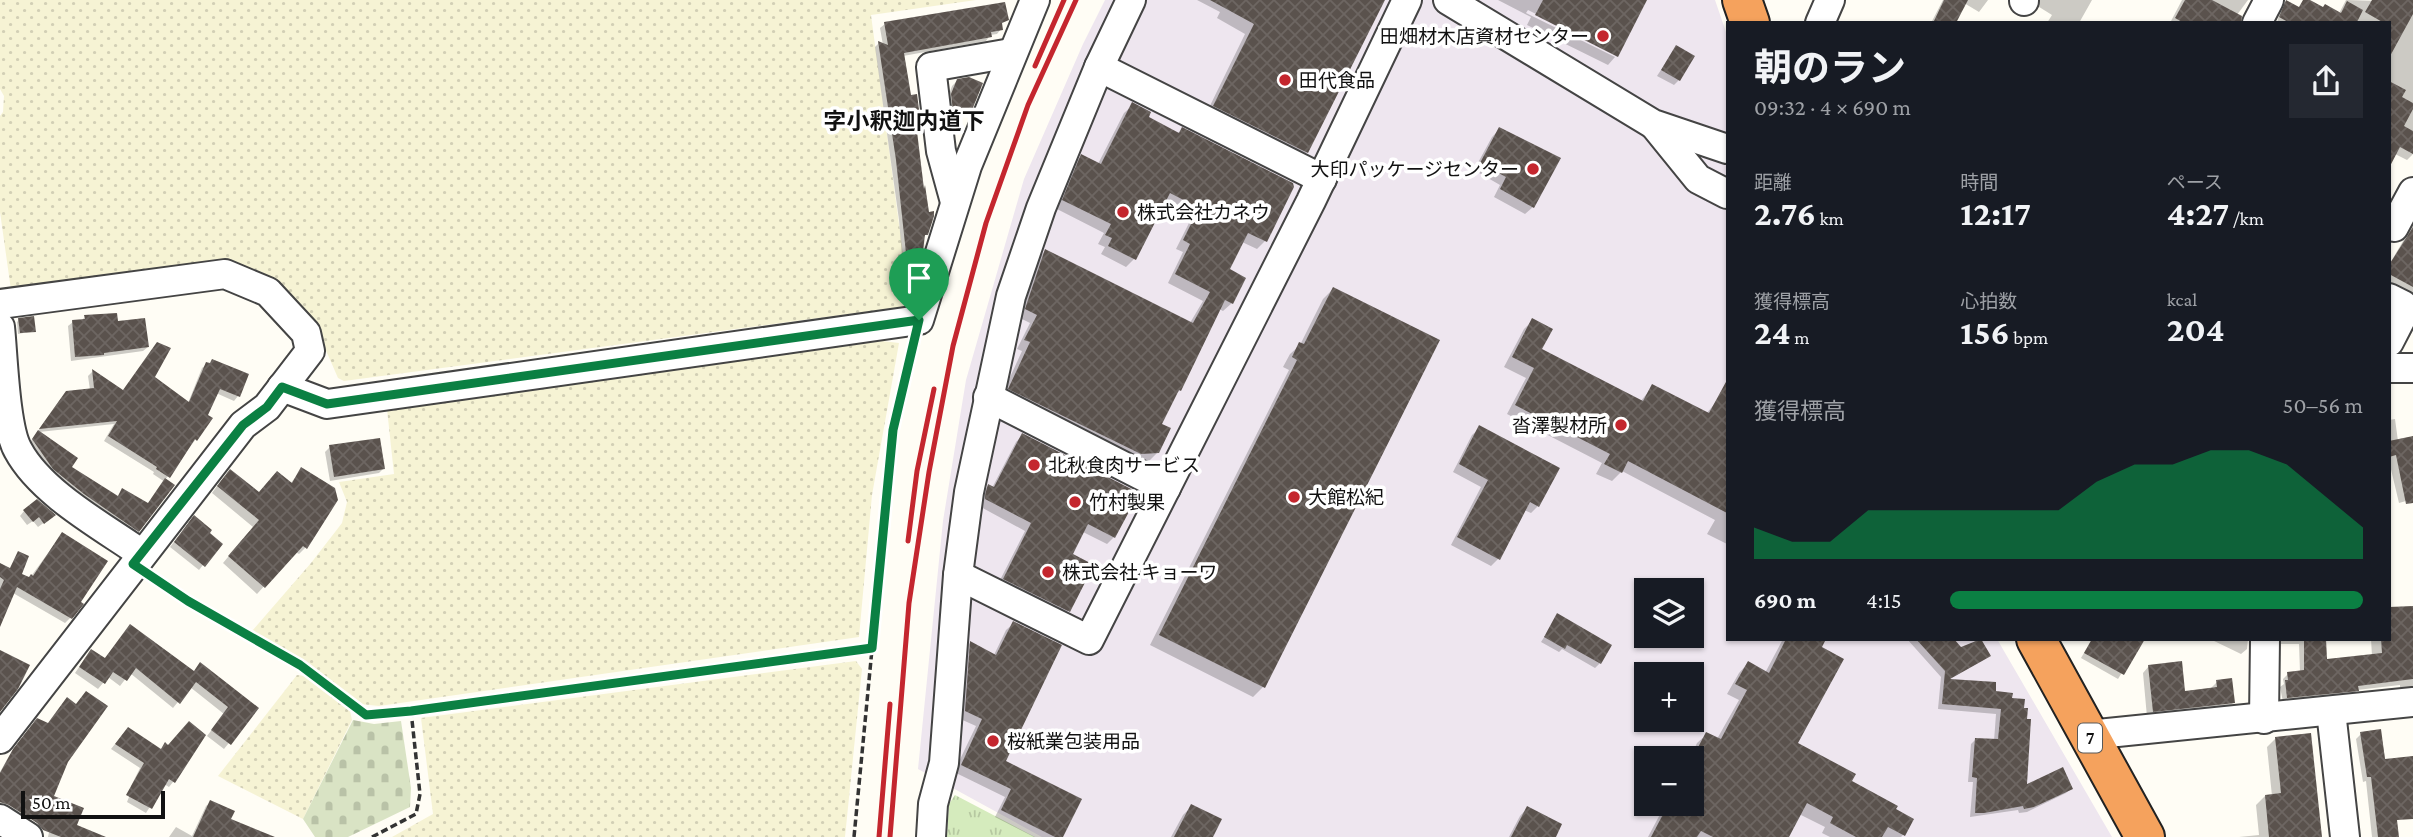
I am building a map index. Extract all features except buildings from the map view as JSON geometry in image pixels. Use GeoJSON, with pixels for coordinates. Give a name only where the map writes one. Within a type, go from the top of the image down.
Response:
{"type":"FeatureCollection","features":[{"type":"Feature","properties":{"kind":"highway"},"geometry":{"type":"LineString","coordinates":[[1742,0],[1748,21]]}},
{"type":"Feature","properties":{"kind":"highway","name":"7"},"geometry":{"type":"LineString","coordinates":[[2036,641],[2145,837]]}},
{"type":"Feature","properties":{"kind":"street"},"geometry":{"type":"LineString","coordinates":[[282,387],[327,404],[919,320],[967,166],[1011,53],[1035,0]]}},
{"type":"Feature","properties":{"kind":"street"},"geometry":{"type":"LineString","coordinates":[[931,837],[933,804],[944,763],[958,575],[969,492],[1011,296],[1041,208],[1099,67],[1131,0]]}},
{"type":"Feature","properties":{"kind":"street"},"geometry":{"type":"LineString","coordinates":[[958,575],[1089,640],[1322,179],[1407,0]]}},
{"type":"Feature","properties":{"kind":"street"},"geometry":{"type":"LineString","coordinates":[[1448,0],[1653,124],[1726,149]]}},
{"type":"Feature","properties":{"kind":"street"},"geometry":{"type":"LineString","coordinates":[[1821,21],[1830,0]]}},
{"type":"Feature","properties":{"kind":"street"},"geometry":{"type":"LineString","coordinates":[[2258,21],[2269,0]]}},
{"type":"Feature","properties":{"kind":"street"},"geometry":{"type":"LineString","coordinates":[[955,202],[941,151],[931,67],[1011,53]]}},
{"type":"Feature","properties":{"kind":"street"},"geometry":{"type":"LineString","coordinates":[[1099,67],[1322,179]]}},
{"type":"Feature","properties":{"kind":"street"},"geometry":{"type":"LineString","coordinates":[[1653,124],[1698,178],[1726,193]]}},
{"type":"Feature","properties":{"kind":"street"},"geometry":{"type":"LineString","coordinates":[[2394,227],[2413,192]]}},
{"type":"Feature","properties":{"kind":"street"},"geometry":{"type":"LineString","coordinates":[[0,304],[225,274],[268,292],[306,333],[310,351],[267,407],[243,425],[0,739]]}},
{"type":"Feature","properties":{"kind":"street"},"geometry":{"type":"LineString","coordinates":[[2391,299],[2403,305],[2404,311],[2391,338]]}},
{"type":"Feature","properties":{"kind":"street"},"geometry":{"type":"LineString","coordinates":[[0,327],[4,412],[16,449],[42,484],[138,559]]}},
{"type":"Feature","properties":{"kind":"street"},"geometry":{"type":"LineString","coordinates":[[2391,368],[2413,368]]}},
{"type":"Feature","properties":{"kind":"street"},"geometry":{"type":"LineString","coordinates":[[988,397],[1166,488]]}},
{"type":"Feature","properties":{"kind":"street"},"geometry":{"type":"LineString","coordinates":[[2264,719],[2265,641]]}},
{"type":"Feature","properties":{"kind":"street"},"geometry":{"type":"LineString","coordinates":[[2088,735],[2413,702]]}},
{"type":"Feature","properties":{"kind":"street"},"geometry":{"type":"LineString","coordinates":[[2331,711],[2345,837]]}},
{"type":"Feature","properties":{"kind":"street"},"geometry":{"type":"LineString","coordinates":[[0,819],[28,837]]}},
{"type":"Feature","properties":{"kind":"path"},"geometry":{"type":"LineString","coordinates":[[854,837],[893,430],[919,320]]}},
{"type":"Feature","properties":{"kind":"path"},"geometry":{"type":"LineString","coordinates":[[138,559],[188,601],[300,665],[366,715],[872,648]]}},
{"type":"Feature","properties":{"kind":"path"},"geometry":{"type":"LineString","coordinates":[[372,837],[416,814],[420,794],[411,711]]}},
{"type":"Feature","properties":{"kind":"shaded area"},"geometry":{"type":"Polygon","coordinates":[[[0,0],[976,0],[871,15],[910,306],[344,381],[338,378],[318,332],[300,303],[262,272],[232,263],[184,265],[11,290],[0,212],[0,116],[3,112],[4,96],[0,89],[0,0]]]}},
{"type":"Feature","properties":{"kind":"shaded area"},"geometry":{"type":"Polygon","coordinates":[[[1105,0],[1715,0],[1726,32],[1726,641],[1998,641],[2112,837],[1042,837],[918,769],[943,521],[966,380],[1024,179],[1105,0]]]}},
{"type":"Feature","properties":{"kind":"shaded area"},"geometry":{"type":"Polygon","coordinates":[[[882,341],[899,343],[872,495],[859,637],[379,706],[360,704],[299,657],[252,631],[342,523],[347,502],[339,482],[394,474],[387,409],[882,341]]]}},
{"type":"Feature","properties":{"kind":"shaded area"},"geometry":{"type":"Polygon","coordinates":[[[856,661],[862,669],[845,837],[392,837],[433,814],[421,718],[856,661]]]}},
{"type":"Feature","properties":{"kind":"shaded area"},"geometry":{"type":"Polygon","coordinates":[[[297,675],[305,676],[350,711],[352,720],[303,819],[218,776],[297,675]]]}},
{"type":"Feature","properties":{"kind":"green space"},"geometry":{"type":"Polygon","coordinates":[[[353,720],[374,724],[401,721],[411,788],[410,807],[348,837],[315,837],[303,819],[353,720]]]}},
{"type":"Feature","properties":{"kind":"green space"},"geometry":{"type":"Polygon","coordinates":[[[955,795],[1035,837],[947,837],[949,804],[955,795]]]}},
{"type":"Feature","properties":{"kind":"railway"},"geometry":{"type":"LineString","coordinates":[[1035,66],[1064,0]]}},
{"type":"Feature","properties":{"kind":"railway"},"geometry":{"type":"LineString","coordinates":[[890,837],[909,603],[929,472],[953,346],[986,223],[1028,105],[1076,0]]}},
{"type":"Feature","properties":{"kind":"railway"},"geometry":{"type":"LineString","coordinates":[[908,541],[917,471],[934,389]]}},
{"type":"Feature","properties":{"kind":"railway"},"geometry":{"type":"LineString","coordinates":[[879,837],[890,704]]}},
{"type":"Feature","properties":{"kind":"place","name":"田畑材木店資材センター"},"geometry":{"type":"Point","coordinates":[1603,36]}},
{"type":"Feature","properties":{"kind":"place","name":"田代食品"},"geometry":{"type":"Point","coordinates":[1285,80]}},
{"type":"Feature","properties":{"kind":"place","name":"大印パッケージセンター"},"geometry":{"type":"Point","coordinates":[1533,169]}},
{"type":"Feature","properties":{"kind":"place","name":"株式会社カネウ"},"geometry":{"type":"Point","coordinates":[1123,212]}},
{"type":"Feature","properties":{"kind":"place","name":"沓澤製材所"},"geometry":{"type":"Point","coordinates":[1621,425]}},
{"type":"Feature","properties":{"kind":"place","name":"北秋食肉サービス"},"geometry":{"type":"Point","coordinates":[1034,465]}},
{"type":"Feature","properties":{"kind":"place","name":"大館松紀"},"geometry":{"type":"Point","coordinates":[1294,497]}},
{"type":"Feature","properties":{"kind":"place","name":"竹村製果"},"geometry":{"type":"Point","coordinates":[1075,502]}},
{"type":"Feature","properties":{"kind":"place","name":"株式会社 キョーワ"},"geometry":{"type":"Point","coordinates":[1048,572]}},
{"type":"Feature","properties":{"kind":"place","name":"桜紙業包装用品"},"geometry":{"type":"Point","coordinates":[993,741]}},
{"type":"Feature","properties":{"kind":"district","name":"字小釈迦内道下"},"geometry":{"type":"Point","coordinates":[904,121]}},
{"type":"Feature","properties":{"kind":"route"},"geometry":{"type":"LineString","coordinates":[[919,320],[893,430],[872,648],[366,715],[300,665],[188,601],[133,564],[243,425],[267,407],[282,387],[327,404],[919,320]]}}]}
